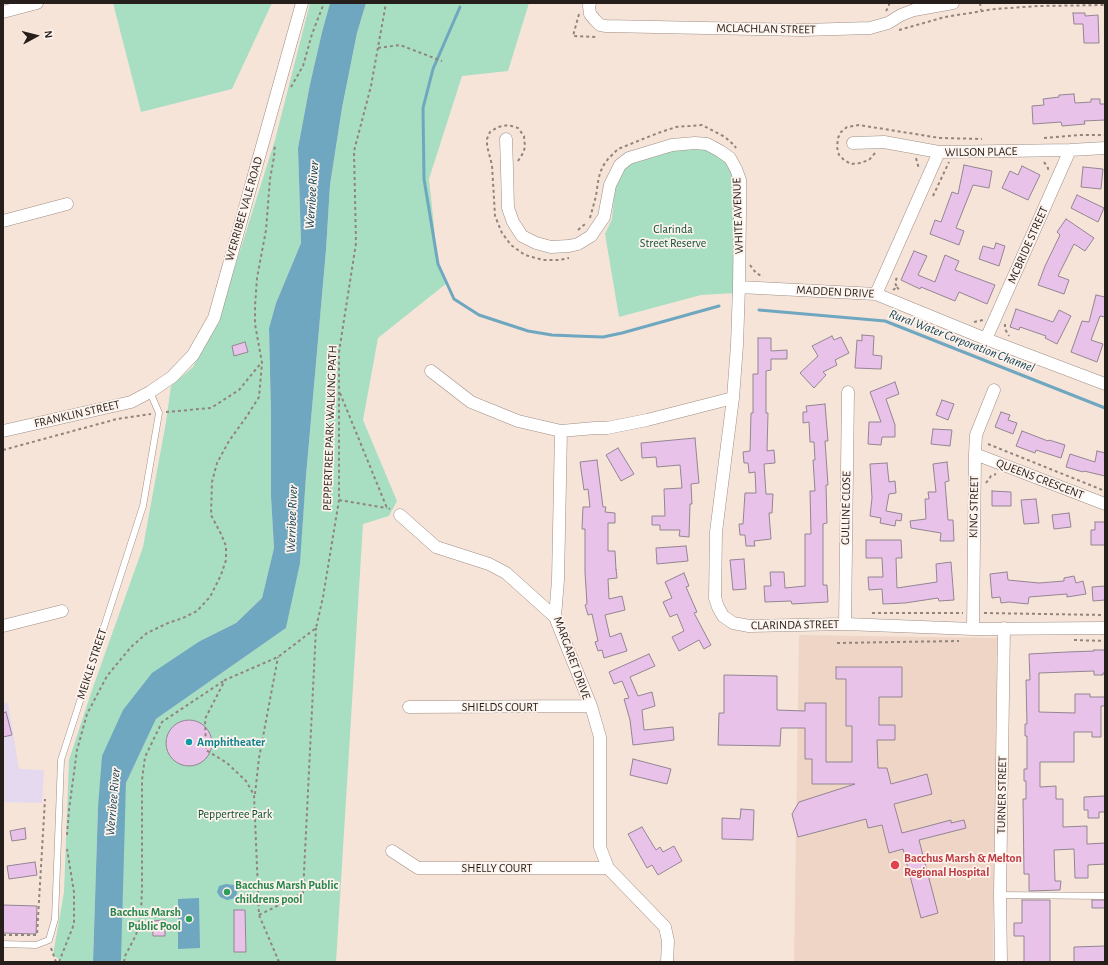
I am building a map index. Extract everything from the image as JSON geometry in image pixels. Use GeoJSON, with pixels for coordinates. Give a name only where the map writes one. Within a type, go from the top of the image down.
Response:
{"type":"FeatureCollection","features":[{"type":"Feature","properties":{"kind":"street"},"geometry":{"type":"LineString","coordinates":[[3,12],[37,3]]}},
{"type":"Feature","properties":{"kind":"street","name":"WERRIBEE VALE ROAD"},"geometry":{"type":"LineString","coordinates":[[150,392],[172,377],[193,355],[214,318],[302,3]]}},
{"type":"Feature","properties":{"kind":"street","name":"MCLACHLAN STREET"},"geometry":{"type":"LineString","coordinates":[[590,3],[590,14],[594,20],[600,25],[606,26],[803,30],[870,28],[888,23],[901,15],[904,8],[914,10],[953,3]]}},
{"type":"Feature","properties":{"kind":"street","name":"WHITE AVENUE"},"geometry":{"type":"LineString","coordinates":[[506,139],[508,208],[513,222],[522,236],[536,243],[551,247],[578,244],[591,236],[604,217],[610,185],[620,165],[629,158],[672,145],[695,143],[707,144],[720,151],[730,158],[736,168],[740,180],[745,288]]}},
{"type":"Feature","properties":{"kind":"street"},"geometry":{"type":"LineString","coordinates":[[853,144],[884,142],[939,152]]}},
{"type":"Feature","properties":{"kind":"street","name":"WILSON PLACE"},"geometry":{"type":"LineString","coordinates":[[878,291],[939,152],[1105,148]]}},
{"type":"Feature","properties":{"kind":"street","name":"MCBRIDE STREET"},"geometry":{"type":"LineString","coordinates":[[986,339],[1070,150]]}},
{"type":"Feature","properties":{"kind":"street"},"geometry":{"type":"LineString","coordinates":[[3,221],[67,204]]}},
{"type":"Feature","properties":{"kind":"street","name":"MADDEN DRIVE"},"geometry":{"type":"LineString","coordinates":[[745,288],[878,291],[986,339],[1105,384]]}},
{"type":"Feature","properties":{"kind":"street","name":"CLARINDA STREET"},"geometry":{"type":"LineString","coordinates":[[745,288],[737,345],[733,398],[716,532],[715,598],[718,608],[723,616],[733,623],[749,626],[845,624],[973,629],[1105,628]]}},
{"type":"Feature","properties":{"kind":"street"},"geometry":{"type":"LineString","coordinates":[[431,371],[471,402],[518,421],[561,431],[607,428],[647,420],[733,398]]}},
{"type":"Feature","properties":{"kind":"street","name":"KING STREET"},"geometry":{"type":"LineString","coordinates":[[973,629],[976,435],[994,390]]}},
{"type":"Feature","properties":{"kind":"street","name":"FRANKLIN STREET"},"geometry":{"type":"LineString","coordinates":[[3,431],[131,402],[150,392]]}},
{"type":"Feature","properties":{"kind":"street","name":"GULLINE CLOSE"},"geometry":{"type":"LineString","coordinates":[[845,624],[848,392]]}},
{"type":"Feature","properties":{"kind":"street","name":"MARGARET DRIVE"},"geometry":{"type":"LineString","coordinates":[[561,431],[558,580],[555,617],[591,706],[600,737],[600,847],[608,868],[665,927],[668,941],[667,962]]}},
{"type":"Feature","properties":{"kind":"street","name":"QUEENS CRESCENT"},"geometry":{"type":"LineString","coordinates":[[975,454],[1105,504]]}},
{"type":"Feature","properties":{"kind":"street"},"geometry":{"type":"LineString","coordinates":[[400,515],[436,547],[489,564],[506,573],[555,617]]}},
{"type":"Feature","properties":{"kind":"street"},"geometry":{"type":"LineString","coordinates":[[3,626],[62,611]]}},
{"type":"Feature","properties":{"kind":"street","name":"TURNER STREET"},"geometry":{"type":"LineString","coordinates":[[1001,962],[1000,895],[1004,628]]}},
{"type":"Feature","properties":{"kind":"street","name":"SHIELDS COURT"},"geometry":{"type":"LineString","coordinates":[[409,707],[591,706]]}},
{"type":"Feature","properties":{"kind":"street","name":"SHELLY COURT"},"geometry":{"type":"LineString","coordinates":[[392,851],[418,868],[608,868]]}},
{"type":"Feature","properties":{"kind":"lane"},"geometry":{"type":"LineString","coordinates":[[150,392],[159,413]]}},
{"type":"Feature","properties":{"kind":"lane","name":"MEIKLE STREET"},"geometry":{"type":"LineString","coordinates":[[49,940],[55,919],[61,760],[144,506],[159,413]]}},
{"type":"Feature","properties":{"kind":"lane"},"geometry":{"type":"LineString","coordinates":[[1000,895],[1105,896]]}},
{"type":"Feature","properties":{"kind":"lane"},"geometry":{"type":"LineString","coordinates":[[3,944],[36,945],[49,940]]}},
{"type":"Feature","properties":{"kind":"path"},"geometry":{"type":"LineString","coordinates":[[288,92],[303,66],[312,34],[324,3]]}},
{"type":"Feature","properties":{"kind":"path","name":"PEPPERTREE PARK WALKING PATH"},"geometry":{"type":"LineString","coordinates":[[259,916],[303,893],[316,628],[323,597],[339,500],[339,352],[356,243],[354,150],[371,86],[386,3]]}},
{"type":"Feature","properties":{"kind":"path"},"geometry":{"type":"LineString","coordinates":[[980,3],[981,10]]}},
{"type":"Feature","properties":{"kind":"path"},"geometry":{"type":"LineString","coordinates":[[378,48],[400,45],[442,62]]}},
{"type":"Feature","properties":{"kind":"path"},"geometry":{"type":"LineString","coordinates":[[67,841],[69,810],[77,750],[87,714],[107,676],[131,647],[147,634],[168,623],[197,612],[210,597],[221,575],[226,560],[226,546],[211,515],[212,482],[217,463],[229,441],[248,416],[259,397],[262,362],[255,324],[255,306],[257,278],[266,230],[270,178],[275,143]]}},
{"type":"Feature","properties":{"kind":"path"},"geometry":{"type":"LineString","coordinates":[[932,199],[950,160]]}},
{"type":"Feature","properties":{"kind":"path"},"geometry":{"type":"LineString","coordinates":[[1042,160],[1048,168],[1048,174]]}},
{"type":"Feature","properties":{"kind":"path"},"geometry":{"type":"LineString","coordinates":[[745,288],[754,271]]}},
{"type":"Feature","properties":{"kind":"path"},"geometry":{"type":"LineString","coordinates":[[897,275],[895,283],[899,291],[906,294]]}},
{"type":"Feature","properties":{"kind":"path"},"geometry":{"type":"LineString","coordinates":[[878,291],[890,292],[897,287]]}},
{"type":"Feature","properties":{"kind":"path"},"geometry":{"type":"LineString","coordinates":[[969,322],[976,322],[985,319]]}},
{"type":"Feature","properties":{"kind":"path"},"geometry":{"type":"LineString","coordinates":[[1006,321],[1005,329],[1007,334]]}},
{"type":"Feature","properties":{"kind":"path"},"geometry":{"type":"LineString","coordinates":[[3,450],[117,419],[211,408],[239,390],[262,362]]}},
{"type":"Feature","properties":{"kind":"path"},"geometry":{"type":"LineString","coordinates":[[339,392],[387,508]]}},
{"type":"Feature","properties":{"kind":"path"},"geometry":{"type":"LineString","coordinates":[[988,444],[1105,490]]}},
{"type":"Feature","properties":{"kind":"path"},"geometry":{"type":"LineString","coordinates":[[985,486],[991,476],[996,473]]}},
{"type":"Feature","properties":{"kind":"path"},"geometry":{"type":"LineString","coordinates":[[339,500],[387,508],[400,515]]}},
{"type":"Feature","properties":{"kind":"path"},"geometry":{"type":"LineString","coordinates":[[872,613],[1105,615]]}},
{"type":"Feature","properties":{"kind":"path"},"geometry":{"type":"LineString","coordinates":[[124,962],[125,956],[136,935],[141,914],[142,780],[145,757],[162,722],[225,680],[278,657],[316,628]]}},
{"type":"Feature","properties":{"kind":"path"},"geometry":{"type":"LineString","coordinates":[[278,657],[259,758],[254,795],[259,916],[279,962]]}},
{"type":"Feature","properties":{"kind":"path"},"geometry":{"type":"LineString","coordinates":[[225,680],[204,719],[206,750],[227,763],[246,781],[254,795]]}},
{"type":"Feature","properties":{"kind":"path"},"geometry":{"type":"LineString","coordinates":[[3,935],[37,935],[45,799]]}},
{"type":"Feature","properties":{"kind":"path"},"geometry":{"type":"LineString","coordinates":[[59,962],[74,924],[74,892],[66,849]]}},
{"type":"Feature","properties":{"kind":"path"},"geometry":{"type":"LineString","coordinates":[[49,940],[56,962]]}},
{"type":"Feature","properties":{"kind":"shaded area","name":"Bacchus Marsh & Melton Regional Hospital"},"geometry":{"type":"Polygon","coordinates":[[[799,635],[997,638],[993,962],[794,962],[799,635]]]}},
{"type":"Feature","properties":{"kind":"shaded area"},"geometry":{"type":"Polygon","coordinates":[[[8,703],[19,769],[44,770],[42,803],[3,802],[3,704],[8,703]]]}},
{"type":"Feature","properties":{"kind":"green space"},"geometry":{"type":"Polygon","coordinates":[[[113,3],[272,3],[232,89],[141,112],[113,3]]]}},
{"type":"Feature","properties":{"kind":"green space"},"geometry":{"type":"Polygon","coordinates":[[[310,3],[330,3],[310,84],[298,148],[301,243],[276,303],[269,328],[271,497],[274,548],[262,598],[236,623],[200,641],[98,807],[93,961],[63,962],[53,955],[64,892],[69,760],[92,690],[143,547],[166,422],[171,386],[193,367],[220,314],[275,140],[310,3]]]}},
{"type":"Feature","properties":{"kind":"green space","name":"Peppertree Park"},"geometry":{"type":"Polygon","coordinates":[[[366,3],[529,3],[508,71],[462,76],[429,179],[438,264],[447,283],[378,338],[363,420],[397,501],[389,516],[363,524],[336,962],[118,962],[126,783],[156,719],[286,628],[300,558],[326,250],[330,185],[342,108],[357,33],[366,3]]]}},
{"type":"Feature","properties":{"kind":"green space","name":"Clarinda Street Reserve"},"geometry":{"type":"Polygon","coordinates":[[[705,147],[725,161],[737,181],[736,293],[701,295],[619,317],[605,234],[612,219],[615,186],[624,169],[632,163],[673,150],[705,147]]]}},
{"type":"Feature","properties":{"kind":"water","name":"Werribee River"},"geometry":{"type":"Polygon","coordinates":[[[330,3],[366,3],[357,33],[342,108],[330,185],[300,563],[286,628],[156,719],[126,783],[121,960],[120,962],[93,962],[98,807],[102,756],[123,710],[152,673],[200,641],[236,623],[262,598],[274,548],[271,497],[269,328],[276,303],[301,243],[298,148],[310,84],[330,3]]]}},
{"type":"Feature","properties":{"kind":"water","name":"Bacchus Marsh Public childrens pool"},"geometry":{"type":"Polygon","coordinates":[[[226,884],[234,885],[237,892],[236,898],[227,900],[220,897],[217,892],[219,886],[226,884]]]}},
{"type":"Feature","properties":{"kind":"water"},"geometry":{"type":"Polygon","coordinates":[[[199,898],[200,948],[178,949],[178,899],[199,898]]]}},
{"type":"Feature","properties":{"kind":"building"},"geometry":{"type":"Polygon","coordinates":[[[1073,13],[1085,13],[1085,16],[1098,15],[1099,43],[1084,43],[1083,24],[1074,24],[1073,13]]]}},
{"type":"Feature","properties":{"kind":"building"},"geometry":{"type":"Polygon","coordinates":[[[1074,94],[1075,103],[1091,102],[1091,99],[1100,99],[1100,104],[1105,104],[1105,120],[1084,121],[1085,124],[1062,126],[1061,122],[1033,124],[1032,106],[1044,105],[1043,99],[1059,97],[1059,95],[1074,94]]]}},
{"type":"Feature","properties":{"kind":"building"},"geometry":{"type":"Polygon","coordinates":[[[964,165],[992,171],[989,188],[973,185],[956,228],[964,231],[959,245],[930,234],[935,220],[941,222],[952,192],[958,194],[964,165]]]}},
{"type":"Feature","properties":{"kind":"building"},"geometry":{"type":"Polygon","coordinates":[[[1022,166],[1040,175],[1028,200],[1002,188],[1010,171],[1018,175],[1022,166]]]}},
{"type":"Feature","properties":{"kind":"building"},"geometry":{"type":"Polygon","coordinates":[[[1083,167],[1103,169],[1101,189],[1081,187],[1083,167]]]}},
{"type":"Feature","properties":{"kind":"building"},"geometry":{"type":"Polygon","coordinates":[[[1077,195],[1104,208],[1098,222],[1071,208],[1077,195]]]}},
{"type":"Feature","properties":{"kind":"building"},"geometry":{"type":"Polygon","coordinates":[[[1066,219],[1094,238],[1085,251],[1074,244],[1058,276],[1069,280],[1064,294],[1038,285],[1045,266],[1060,235],[1057,232],[1066,219]]]}},
{"type":"Feature","properties":{"kind":"building"},"geometry":{"type":"Polygon","coordinates":[[[996,243],[1005,246],[999,266],[979,259],[983,246],[994,249],[996,243]]]}},
{"type":"Feature","properties":{"kind":"building"},"geometry":{"type":"Polygon","coordinates":[[[914,251],[927,256],[918,275],[935,282],[945,255],[959,261],[955,270],[995,285],[987,304],[959,292],[955,301],[921,287],[920,289],[901,280],[914,251]]]}},
{"type":"Feature","properties":{"kind":"building"},"geometry":{"type":"Polygon","coordinates":[[[1096,295],[1105,297],[1105,317],[1100,316],[1091,340],[1103,344],[1097,362],[1071,352],[1082,321],[1089,322],[1096,295]]]}},
{"type":"Feature","properties":{"kind":"building"},"geometry":{"type":"Polygon","coordinates":[[[1016,309],[1053,322],[1059,310],[1071,316],[1057,344],[1045,338],[1046,336],[1020,327],[1019,330],[1010,327],[1016,309]]]}},
{"type":"Feature","properties":{"kind":"building"},"geometry":{"type":"Polygon","coordinates":[[[862,335],[874,336],[873,355],[882,356],[881,369],[855,368],[857,340],[862,341],[862,335]]]}},
{"type":"Feature","properties":{"kind":"building"},"geometry":{"type":"Polygon","coordinates":[[[832,336],[834,340],[841,337],[849,353],[835,360],[837,365],[823,372],[826,375],[814,388],[800,373],[818,356],[812,346],[832,336]]]}},
{"type":"Feature","properties":{"kind":"building"},"geometry":{"type":"Polygon","coordinates":[[[758,338],[771,338],[771,351],[787,350],[787,359],[771,359],[771,370],[766,371],[766,413],[768,413],[767,451],[774,450],[775,463],[764,464],[766,494],[773,494],[772,513],[769,513],[771,539],[754,541],[755,546],[746,546],[745,535],[740,535],[739,524],[743,524],[745,493],[756,493],[755,472],[749,473],[748,463],[744,463],[743,452],[750,451],[751,413],[753,413],[753,374],[758,374],[758,338]]]}},
{"type":"Feature","properties":{"kind":"building"},"geometry":{"type":"Polygon","coordinates":[[[245,342],[248,352],[234,356],[232,346],[245,342]]]}},
{"type":"Feature","properties":{"kind":"building"},"geometry":{"type":"Polygon","coordinates":[[[895,382],[899,394],[886,399],[895,425],[895,437],[882,437],[881,445],[868,444],[869,422],[881,422],[870,392],[895,382]]]}},
{"type":"Feature","properties":{"kind":"building"},"geometry":{"type":"Polygon","coordinates":[[[942,400],[954,404],[948,420],[936,415],[942,400]]]}},
{"type":"Feature","properties":{"kind":"building"},"geometry":{"type":"Polygon","coordinates":[[[825,404],[828,441],[825,441],[828,485],[826,485],[827,523],[823,524],[823,585],[827,585],[828,602],[792,604],[791,601],[765,602],[764,586],[771,586],[770,572],[784,572],[785,588],[805,586],[805,534],[811,534],[810,491],[815,491],[813,460],[815,460],[814,442],[810,442],[809,422],[803,423],[803,412],[807,412],[806,406],[825,404]]]}},
{"type":"Feature","properties":{"kind":"building"},"geometry":{"type":"Polygon","coordinates":[[[1001,412],[1010,415],[1008,420],[1017,423],[1013,434],[995,427],[1001,412]]]}},
{"type":"Feature","properties":{"kind":"building"},"geometry":{"type":"Polygon","coordinates":[[[933,429],[952,430],[950,446],[931,444],[933,429]]]}},
{"type":"Feature","properties":{"kind":"building"},"geometry":{"type":"Polygon","coordinates":[[[1022,431],[1048,441],[1049,440],[1065,445],[1061,458],[1036,450],[1035,453],[1016,446],[1022,431]]]}},
{"type":"Feature","properties":{"kind":"building"},"geometry":{"type":"Polygon","coordinates":[[[695,438],[699,483],[691,484],[692,504],[690,504],[689,537],[679,536],[680,530],[660,530],[660,525],[652,525],[652,516],[665,516],[664,489],[682,488],[680,465],[657,467],[656,457],[642,458],[641,443],[695,438]]]}},
{"type":"Feature","properties":{"kind":"building"},"geometry":{"type":"Polygon","coordinates":[[[618,448],[634,474],[621,481],[606,455],[618,448]]]}},
{"type":"Feature","properties":{"kind":"building"},"geometry":{"type":"Polygon","coordinates":[[[1097,451],[1105,453],[1105,476],[1066,467],[1070,454],[1095,462],[1097,451]]]}},
{"type":"Feature","properties":{"kind":"building"},"geometry":{"type":"Polygon","coordinates":[[[597,460],[603,507],[606,507],[605,512],[615,513],[615,523],[608,523],[608,551],[615,551],[617,578],[608,579],[609,599],[622,596],[625,610],[605,615],[610,637],[621,633],[627,651],[604,658],[602,650],[598,651],[595,642],[598,641],[592,614],[588,615],[585,605],[587,604],[585,529],[582,529],[583,507],[590,507],[588,489],[584,490],[580,462],[597,460]]]}},
{"type":"Feature","properties":{"kind":"building"},"geometry":{"type":"Polygon","coordinates":[[[947,462],[949,481],[945,482],[948,520],[953,520],[954,541],[940,541],[941,533],[911,528],[910,521],[926,519],[925,499],[929,499],[928,492],[936,492],[933,464],[947,462]]]}},
{"type":"Feature","properties":{"kind":"building"},"geometry":{"type":"Polygon","coordinates":[[[887,463],[889,482],[895,481],[896,493],[889,494],[886,511],[902,514],[901,521],[896,520],[895,526],[880,523],[881,518],[870,516],[872,498],[870,464],[887,463]]]}},
{"type":"Feature","properties":{"kind":"building"},"geometry":{"type":"Polygon","coordinates":[[[992,491],[1011,492],[1011,506],[992,506],[992,491]]]}},
{"type":"Feature","properties":{"kind":"building"},"geometry":{"type":"Polygon","coordinates":[[[1036,499],[1039,523],[1024,524],[1021,500],[1036,499]]]}},
{"type":"Feature","properties":{"kind":"building"},"geometry":{"type":"Polygon","coordinates":[[[1069,513],[1071,527],[1054,529],[1052,515],[1069,513]]]}},
{"type":"Feature","properties":{"kind":"building"},"geometry":{"type":"Polygon","coordinates":[[[1095,522],[1105,522],[1105,545],[1091,545],[1091,530],[1095,530],[1095,522]]]}},
{"type":"Feature","properties":{"kind":"building"},"geometry":{"type":"Polygon","coordinates":[[[866,540],[901,540],[902,558],[896,558],[897,588],[937,582],[936,564],[951,562],[954,600],[939,601],[938,598],[905,603],[883,604],[882,589],[869,590],[868,577],[883,577],[882,558],[866,558],[866,540]]]}},
{"type":"Feature","properties":{"kind":"building"},"geometry":{"type":"Polygon","coordinates":[[[686,546],[688,561],[657,564],[656,548],[686,546]]]}},
{"type":"Feature","properties":{"kind":"building"},"geometry":{"type":"Polygon","coordinates":[[[744,559],[746,589],[733,590],[730,560],[744,559]]]}},
{"type":"Feature","properties":{"kind":"building"},"geometry":{"type":"Polygon","coordinates":[[[1007,572],[1008,580],[1039,583],[1064,581],[1064,578],[1074,576],[1076,583],[1083,581],[1086,594],[1067,597],[1067,594],[1029,597],[1028,604],[1009,602],[1001,603],[1000,597],[992,598],[990,574],[1007,572]]]}},
{"type":"Feature","properties":{"kind":"building"},"geometry":{"type":"Polygon","coordinates":[[[684,573],[689,586],[686,587],[697,612],[694,613],[711,645],[704,649],[699,640],[679,651],[672,637],[684,631],[677,614],[670,617],[663,602],[672,598],[665,582],[684,573]]]}},
{"type":"Feature","properties":{"kind":"building"},"geometry":{"type":"Polygon","coordinates":[[[1105,586],[1105,600],[1093,601],[1092,587],[1105,586]]]}},
{"type":"Feature","properties":{"kind":"building"},"geometry":{"type":"Polygon","coordinates":[[[1105,650],[1105,673],[1103,673],[1103,675],[1094,675],[1094,671],[1039,673],[1039,712],[1075,713],[1075,694],[1090,694],[1090,697],[1105,697],[1105,706],[1101,706],[1101,737],[1092,737],[1092,732],[1074,732],[1074,762],[1040,762],[1040,787],[1056,786],[1056,799],[1063,799],[1063,827],[1087,826],[1087,844],[1105,843],[1105,864],[1088,865],[1088,878],[1075,878],[1074,849],[1054,850],[1055,881],[1061,881],[1060,890],[1029,891],[1029,874],[1024,874],[1023,799],[1026,799],[1024,769],[1027,769],[1027,736],[1025,736],[1025,724],[1027,724],[1026,680],[1030,680],[1029,654],[1105,650]]]}},
{"type":"Feature","properties":{"kind":"building"},"geometry":{"type":"Polygon","coordinates":[[[649,654],[655,666],[630,677],[638,696],[652,692],[655,706],[642,710],[644,730],[673,727],[674,740],[633,745],[630,720],[624,699],[629,698],[622,681],[614,684],[609,672],[649,654]]]}},
{"type":"Feature","properties":{"kind":"building"},"geometry":{"type":"Polygon","coordinates":[[[836,667],[902,667],[902,697],[879,697],[879,725],[895,725],[895,740],[877,740],[878,768],[887,768],[891,784],[927,774],[932,794],[894,804],[902,833],[951,820],[951,823],[964,820],[966,828],[919,840],[938,913],[921,918],[903,849],[889,853],[882,825],[868,828],[866,819],[798,837],[792,814],[799,802],[855,784],[812,784],[812,759],[805,759],[805,728],[781,728],[780,746],[718,745],[719,713],[724,713],[724,675],[777,676],[777,710],[805,711],[805,703],[826,703],[826,762],[852,762],[852,726],[846,726],[846,679],[836,679],[836,667]]]}},
{"type":"Feature","properties":{"kind":"building"},"geometry":{"type":"Polygon","coordinates":[[[6,712],[12,735],[3,737],[3,713],[6,712]]]}},
{"type":"Feature","properties":{"kind":"building","name":"Amphitheater"},"geometry":{"type":"Polygon","coordinates":[[[189,720],[202,724],[208,730],[212,743],[208,756],[202,762],[189,766],[176,762],[170,756],[166,743],[170,730],[176,724],[189,720]]]}},
{"type":"Feature","properties":{"kind":"building"},"geometry":{"type":"Polygon","coordinates":[[[633,759],[671,769],[667,784],[630,775],[633,759]]]}},
{"type":"Feature","properties":{"kind":"building"},"geometry":{"type":"Polygon","coordinates":[[[1105,796],[1105,812],[1099,812],[1099,818],[1088,818],[1088,810],[1084,810],[1084,797],[1105,796]]]}},
{"type":"Feature","properties":{"kind":"building"},"geometry":{"type":"Polygon","coordinates":[[[741,809],[754,810],[753,840],[722,839],[722,818],[740,819],[741,809]]]}},
{"type":"Feature","properties":{"kind":"building"},"geometry":{"type":"Polygon","coordinates":[[[642,827],[656,850],[660,847],[663,852],[674,846],[682,861],[658,875],[652,865],[647,868],[628,834],[642,827]]]}},
{"type":"Feature","properties":{"kind":"building"},"geometry":{"type":"Polygon","coordinates":[[[25,828],[26,839],[12,841],[10,831],[25,828]]]}},
{"type":"Feature","properties":{"kind":"building"},"geometry":{"type":"Polygon","coordinates":[[[35,862],[37,875],[9,879],[7,866],[35,862]]]}},
{"type":"Feature","properties":{"kind":"building"},"geometry":{"type":"Polygon","coordinates":[[[1022,900],[1050,900],[1050,962],[1024,962],[1024,936],[1014,936],[1014,923],[1022,923],[1022,900]]]}},
{"type":"Feature","properties":{"kind":"building"},"geometry":{"type":"Polygon","coordinates":[[[1092,900],[1105,900],[1105,908],[1092,908],[1092,900]]]}},
{"type":"Feature","properties":{"kind":"building"},"geometry":{"type":"Polygon","coordinates":[[[3,905],[37,906],[36,934],[3,933],[3,905]]]}},
{"type":"Feature","properties":{"kind":"building"},"geometry":{"type":"Polygon","coordinates":[[[234,910],[245,910],[246,952],[234,952],[234,910]]]}},
{"type":"Feature","properties":{"kind":"building"},"geometry":{"type":"Polygon","coordinates":[[[165,920],[165,936],[153,936],[152,921],[165,920]]]}},
{"type":"Feature","properties":{"kind":"building"},"geometry":{"type":"Polygon","coordinates":[[[1105,946],[1105,962],[1074,962],[1074,947],[1105,946]]]}},
{"type":"Feature","properties":{"kind":"waterway","name":"Rural Water Corporation Channel"},"geometry":{"type":"LineString","coordinates":[[460,7],[433,69],[423,108],[424,179],[438,264],[454,299],[479,315],[528,331],[552,335],[603,337],[719,306]]}},
{"type":"Feature","properties":{"kind":"waterway","name":"Rural Water Corporation Channel"},"geometry":{"type":"LineString","coordinates":[[759,310],[885,321],[1105,408]]}},
{"type":"Feature","properties":{"kind":"place","name":"Amphitheater"},"geometry":{"type":"Point","coordinates":[189,742]}},
{"type":"Feature","properties":{"kind":"place","name":"Bacchus Marsh & Melton Regional Hospital"},"geometry":{"type":"Point","coordinates":[895,865]}},
{"type":"Feature","properties":{"kind":"place","name":"Bacchus Marsh Public childrens pool"},"geometry":{"type":"Point","coordinates":[227,892]}},
{"type":"Feature","properties":{"kind":"place","name":"Bacchus Marsh Public Pool"},"geometry":{"type":"Point","coordinates":[189,919]}}]}
